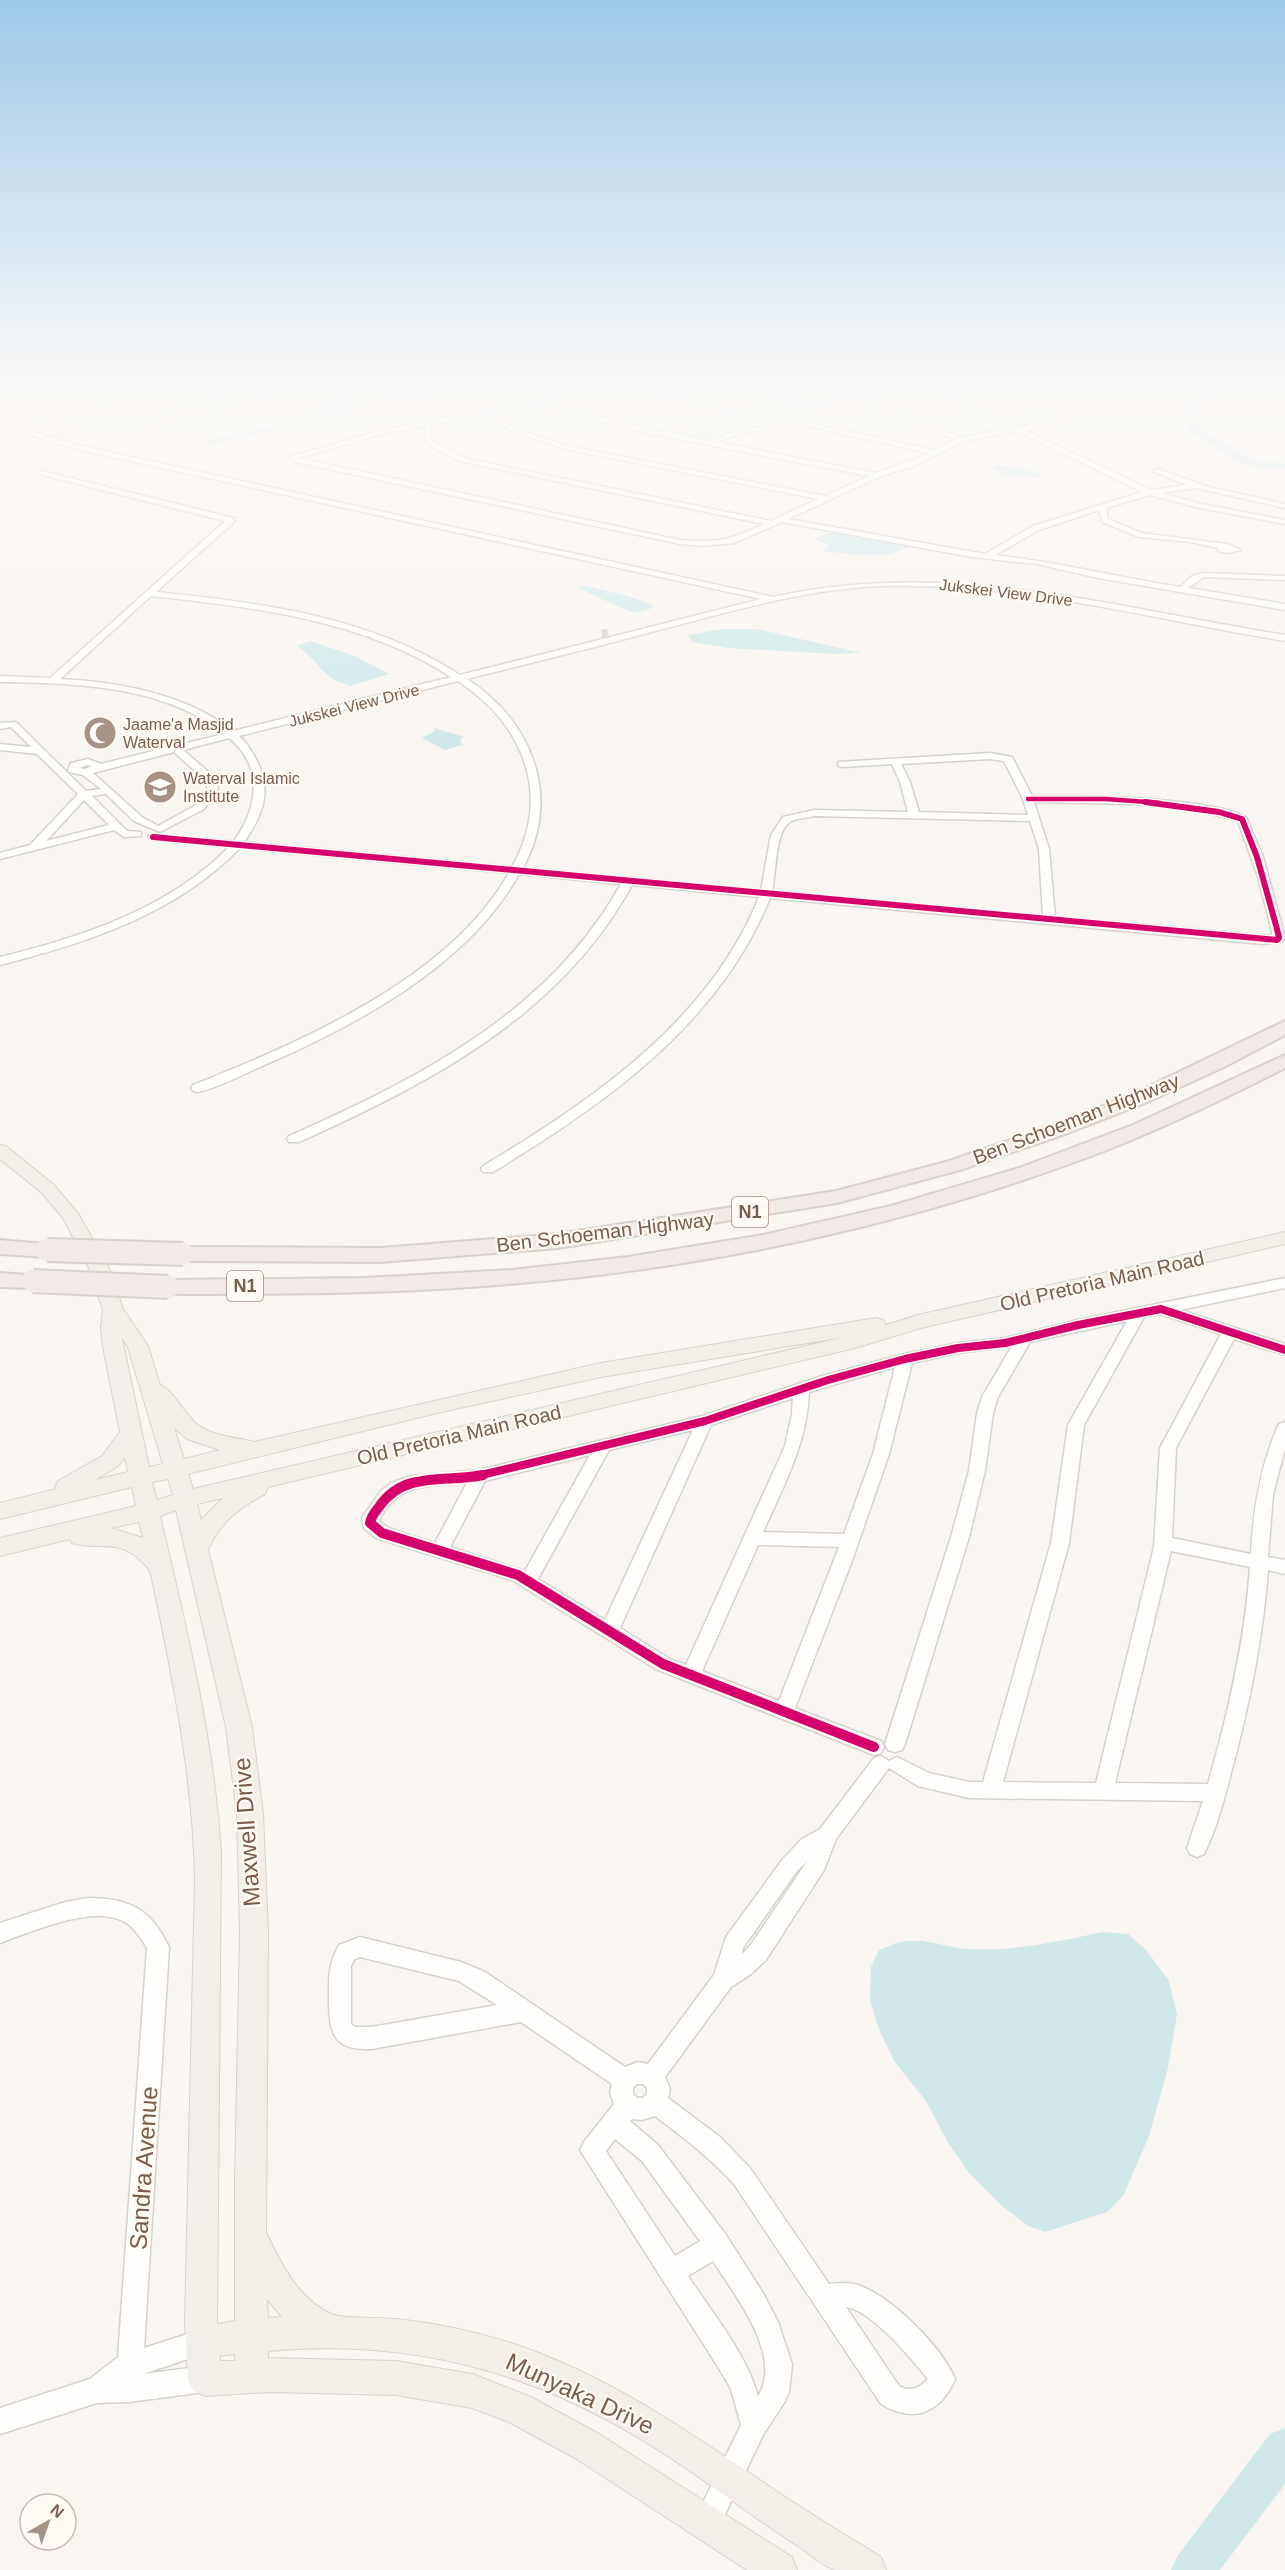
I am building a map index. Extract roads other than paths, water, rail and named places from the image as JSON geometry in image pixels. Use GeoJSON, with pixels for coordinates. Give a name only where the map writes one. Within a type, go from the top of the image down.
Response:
{"type":"FeatureCollection","features":[{"type":"Feature","properties":{"kind":"highway","name":"Ben Schoeman Highway"},"geometry":{"type":"LineString","coordinates":[[0,1247],[183,1254],[380,1255],[558,1241],[837,1197],[953,1166],[1061,1129],[1138,1099],[1217,1063],[1285,1027]]}},
{"type":"Feature","properties":{"kind":"highway","name":"Ben Schoeman Highway"},"geometry":{"type":"LineString","coordinates":[[0,1280],[168,1287],[322,1286],[560,1273],[695,1253],[856,1222],[975,1189],[1089,1150],[1165,1118],[1285,1061]]}},
{"type":"Feature","properties":{"kind":"main road","name":"Maxwell Drive"},"geometry":{"type":"LineString","coordinates":[[0,1150],[48,1189],[70,1215],[86,1239],[98,1266],[112,1310],[138,1346],[185,1499],[238,1727],[250,1814],[254,2019],[250,2233],[252,2375]]}},
{"type":"Feature","properties":{"kind":"main road","name":"Old Pretoria Main Road"},"geometry":{"type":"LineString","coordinates":[[10,1545],[149,1511],[185,1499],[855,1341],[918,1322],[1285,1238]]}},
{"type":"Feature","properties":{"kind":"main road","name":"Maxwell Drive"},"geometry":{"type":"LineString","coordinates":[[112,1310],[112,1347],[139,1478],[162,1568],[193,1725],[204,1804],[208,1851],[201,2322],[205,2379]]}},
{"type":"Feature","properties":{"kind":"main road","name":"Old Pretoria Main Road"},"geometry":{"type":"LineString","coordinates":[[0,1511],[601,1370],[849,1329],[918,1322]]}},
{"type":"Feature","properties":{"kind":"main road"},"geometry":{"type":"LineString","coordinates":[[146,1372],[176,1420],[185,1429],[217,1442],[257,1449]]}},
{"type":"Feature","properties":{"kind":"main road"},"geometry":{"type":"LineString","coordinates":[[33,1503],[98,1469],[118,1451],[130,1434]]}},
{"type":"Feature","properties":{"kind":"main road"},"geometry":{"type":"LineString","coordinates":[[197,1550],[204,1530],[212,1520],[241,1497],[278,1477]]}},
{"type":"Feature","properties":{"kind":"main road"},"geometry":{"type":"LineString","coordinates":[[10,1545],[108,1536],[140,1546],[162,1568]]}},
{"type":"Feature","properties":{"kind":"main road"},"geometry":{"type":"LineString","coordinates":[[250,2233],[280,2292],[309,2320],[333,2332]]}},
{"type":"Feature","properties":{"kind":"main road","name":"Munyaka Drive"},"geometry":{"type":"LineString","coordinates":[[203,2342],[252,2334],[333,2332],[402,2336],[460,2345],[509,2359],[572,2385],[663,2433],[776,2512],[868,2570]]}},
{"type":"Feature","properties":{"kind":"main road","name":"Munyaka Drive"},"geometry":{"type":"LineString","coordinates":[[205,2379],[252,2375],[396,2378],[472,2391],[519,2409],[577,2440],[779,2570]]}},
{"type":"Feature","properties":{"kind":"street"},"geometry":{"type":"LineString","coordinates":[[53,680],[231,520],[183,508]]}},
{"type":"Feature","properties":{"kind":"street"},"geometry":{"type":"LineString","coordinates":[[359,508],[772,599]]}},
{"type":"Feature","properties":{"kind":"street"},"geometry":{"type":"LineString","coordinates":[[520,508],[686,543],[730,542],[807,508]]}},
{"type":"Feature","properties":{"kind":"street"},"geometry":{"type":"LineString","coordinates":[[698,508],[771,523]]}},
{"type":"Feature","properties":{"kind":"street"},"geometry":{"type":"LineString","coordinates":[[986,557],[1036,528],[1102,508],[1105,520],[1133,534],[1223,546]]}},
{"type":"Feature","properties":{"kind":"street"},"geometry":{"type":"LineString","coordinates":[[1210,508],[1285,522]]}},
{"type":"Feature","properties":{"kind":"street"},"geometry":{"type":"LineString","coordinates":[[780,519],[986,557],[1037,562],[1098,576],[1285,606]]}},
{"type":"Feature","properties":{"kind":"street"},"geometry":{"type":"LineString","coordinates":[[1183,589],[1198,576],[1208,574],[1285,578]]}},
{"type":"Feature","properties":{"kind":"street","name":"Jukskei View Drive"},"geometry":{"type":"LineString","coordinates":[[62,773],[88,770],[173,746],[606,637],[649,630],[772,599],[873,584],[981,586],[1034,593],[1285,638]]}},
{"type":"Feature","properties":{"kind":"street"},"geometry":{"type":"LineString","coordinates":[[732,591],[742,598],[742,604],[737,608]]}},
{"type":"Feature","properties":{"kind":"street"},"geometry":{"type":"LineString","coordinates":[[151,594],[254,605],[309,617],[372,635],[457,675],[478,690],[509,722],[530,758],[537,791],[533,830],[516,870],[500,896],[471,929],[407,982],[355,1016],[312,1039],[198,1088]]}},
{"type":"Feature","properties":{"kind":"street","name":"Jukskei View Drive"},"geometry":{"type":"LineString","coordinates":[[606,637],[640,625],[691,618]]}},
{"type":"Feature","properties":{"kind":"street"},"geometry":{"type":"LineString","coordinates":[[640,625],[649,630]]}},
{"type":"Feature","properties":{"kind":"street"},"geometry":{"type":"LineString","coordinates":[[0,679],[53,680],[108,686],[146,694],[180,705],[229,732],[250,755],[260,784],[260,794],[253,817],[237,845],[196,881],[135,915],[75,940],[0,961]]}},
{"type":"Feature","properties":{"kind":"street"},"geometry":{"type":"LineString","coordinates":[[0,726],[13,724],[124,834],[139,827]]}},
{"type":"Feature","properties":{"kind":"street"},"geometry":{"type":"LineString","coordinates":[[88,770],[139,827],[141,837],[157,831],[200,807],[213,789],[208,778],[173,746]]}},
{"type":"Feature","properties":{"kind":"street"},"geometry":{"type":"LineString","coordinates":[[0,747],[40,751]]}},
{"type":"Feature","properties":{"kind":"street"},"geometry":{"type":"LineString","coordinates":[[842,764],[1002,757],[1008,759],[1028,799],[1047,862],[1049,920]]}},
{"type":"Feature","properties":{"kind":"street"},"geometry":{"type":"LineString","coordinates":[[895,761],[906,782],[915,817]]}},
{"type":"Feature","properties":{"kind":"street"},"geometry":{"type":"LineString","coordinates":[[34,848],[84,794],[109,791]]}},
{"type":"Feature","properties":{"kind":"street"},"geometry":{"type":"LineString","coordinates":[[157,831],[192,842],[1277,940],[1279,935],[1257,856],[1244,821],[1238,816],[1209,809],[1115,799],[1028,799]]}},
{"type":"Feature","properties":{"kind":"street"},"geometry":{"type":"LineString","coordinates":[[488,1168],[587,1104],[665,1041],[701,1001],[728,965],[753,923],[765,894],[777,833],[788,819],[814,813],[1035,818]]}},
{"type":"Feature","properties":{"kind":"street"},"geometry":{"type":"LineString","coordinates":[[0,856],[116,826]]}},
{"type":"Feature","properties":{"kind":"street"},"geometry":{"type":"LineString","coordinates":[[294,1139],[337,1120],[407,1083],[501,1024],[570,964],[601,926],[627,882]]}},
{"type":"Feature","properties":{"kind":"street"},"geometry":{"type":"LineString","coordinates":[[1217,1793],[990,1792],[941,1785],[925,1780],[784,1712],[690,1676],[644,1654],[528,1581],[499,1568],[382,1533],[370,1523],[386,1496],[397,1487],[419,1481],[479,1476],[705,1421],[905,1359],[1025,1338],[1285,1283]]}},
{"type":"Feature","properties":{"kind":"street"},"geometry":{"type":"LineString","coordinates":[[1161,1309],[1285,1350]]}},
{"type":"Feature","properties":{"kind":"street"},"geometry":{"type":"LineString","coordinates":[[990,1792],[1060,1543],[1076,1425],[1138,1314]]}},
{"type":"Feature","properties":{"kind":"street"},"geometry":{"type":"LineString","coordinates":[[1103,1792],[1163,1543],[1168,1448],[1230,1332]]}},
{"type":"Feature","properties":{"kind":"street"},"geometry":{"type":"LineString","coordinates":[[652,2077],[723,1980],[751,1960],[764,1944],[817,1864],[827,1836],[884,1759],[884,1742],[895,1744],[960,1538],[977,1471],[985,1413],[990,1397],[1025,1338]]}},
{"type":"Feature","properties":{"kind":"street"},"geometry":{"type":"LineString","coordinates":[[784,1712],[881,1454],[905,1359]]}},
{"type":"Feature","properties":{"kind":"street"},"geometry":{"type":"LineString","coordinates":[[690,1676],[793,1446],[800,1414],[801,1390]]}},
{"type":"Feature","properties":{"kind":"street"},"geometry":{"type":"LineString","coordinates":[[609,1632],[705,1421]]}},
{"type":"Feature","properties":{"kind":"street"},"geometry":{"type":"LineString","coordinates":[[1197,1848],[1217,1793],[1242,1686],[1257,1589],[1266,1487],[1276,1449],[1285,1428]]}},
{"type":"Feature","properties":{"kind":"street"},"geometry":{"type":"LineString","coordinates":[[528,1581],[604,1444]]}},
{"type":"Feature","properties":{"kind":"street"},"geometry":{"type":"LineString","coordinates":[[439,1551],[479,1476]]}},
{"type":"Feature","properties":{"kind":"street"},"geometry":{"type":"LineString","coordinates":[[752,1538],[850,1541]]}},
{"type":"Feature","properties":{"kind":"street"},"geometry":{"type":"LineString","coordinates":[[1163,1543],[1285,1568]]}},
{"type":"Feature","properties":{"kind":"street"},"geometry":{"type":"LineString","coordinates":[[723,1980],[731,1952],[742,1933],[790,1865],[809,1845],[827,1836]]}},
{"type":"Feature","properties":{"kind":"street","name":"Sandra Avenue"},"geometry":{"type":"LineString","coordinates":[[0,1933],[77,1910],[111,1908],[125,1910],[139,1917],[152,1930],[158,1947],[129,2377]]}},
{"type":"Feature","properties":{"kind":"street"},"geometry":{"type":"LineString","coordinates":[[525,2011],[372,2038],[351,2037],[344,2033],[340,2026],[340,1965],[347,1952],[352,1948],[360,1947],[461,1972],[484,1983],[525,2011],[625,2080]]}},
{"type":"Feature","properties":{"kind":"street"},"geometry":{"type":"LineString","coordinates":[[706,2523],[754,2426],[776,2392],[779,2364],[769,2331],[754,2302],[682,2194],[621,2114],[622,2090],[625,2080],[635,2073],[652,2077],[658,2086],[658,2097],[645,2109],[633,2108],[621,2114],[592,2150],[734,2368],[749,2401],[754,2426]]}},
{"type":"Feature","properties":{"kind":"street"},"geometry":{"type":"LineString","coordinates":[[655,2102],[727,2158],[742,2176],[890,2395],[903,2403],[917,2402],[938,2388],[942,2379],[934,2364],[875,2309],[860,2299],[846,2294],[824,2296]]}},
{"type":"Feature","properties":{"kind":"street"},"geometry":{"type":"LineString","coordinates":[[671,2272],[717,2244]]}},
{"type":"Feature","properties":{"kind":"street"},"geometry":{"type":"LineString","coordinates":[[0,2421],[97,2390],[203,2342]]}},
{"type":"Feature","properties":{"kind":"street"},"geometry":{"type":"LineString","coordinates":[[129,2377],[205,2379]]}},
{"type":"Feature","properties":{"kind":"water"},"geometry":{"type":"Polygon","coordinates":[[[829,533],[863,535],[909,546],[890,554],[879,555],[823,551],[829,545],[814,539],[829,533]]]}},
{"type":"Feature","properties":{"kind":"water"},"geometry":{"type":"Polygon","coordinates":[[[586,586],[628,596],[653,605],[653,608],[634,613],[579,587],[586,586]]]}},
{"type":"Feature","properties":{"kind":"water"},"geometry":{"type":"Polygon","coordinates":[[[722,629],[758,629],[861,653],[835,654],[727,648],[692,642],[689,635],[722,629]]]}},
{"type":"Feature","properties":{"kind":"water"},"geometry":{"type":"Polygon","coordinates":[[[310,641],[355,656],[389,674],[350,686],[334,680],[297,646],[310,641]]]}},
{"type":"Feature","properties":{"kind":"water"},"geometry":{"type":"Polygon","coordinates":[[[434,728],[464,737],[460,740],[463,745],[445,750],[422,738],[435,731],[434,728]]]}},
{"type":"Feature","properties":{"kind":"water"},"geometry":{"type":"Polygon","coordinates":[[[1102,1932],[1128,1934],[1146,1950],[1169,1981],[1177,2014],[1168,2068],[1149,2136],[1123,2196],[1107,2212],[1045,2232],[1028,2226],[1002,2206],[969,2173],[947,2141],[926,2101],[894,2061],[878,2027],[870,2000],[871,1967],[879,1950],[901,1942],[918,1941],[969,1949],[1001,1949],[1102,1932]]]}},
{"type":"Feature","properties":{"kind":"waterway"},"geometry":{"type":"LineString","coordinates":[[1193,2570],[1285,2449]]}},
{"type":"Feature","properties":{"kind":"tunnel"},"geometry":{"type":"LineString","coordinates":[[602,634],[608,633]]}},
{"type":"Feature","properties":{"kind":"place","name":"Jaame'a Masjid Waterval"},"geometry":{"type":"Point","coordinates":[100,733]}},
{"type":"Feature","properties":{"kind":"place","name":"Waterval Islamic Institute"},"geometry":{"type":"Point","coordinates":[160,787]}}]}
